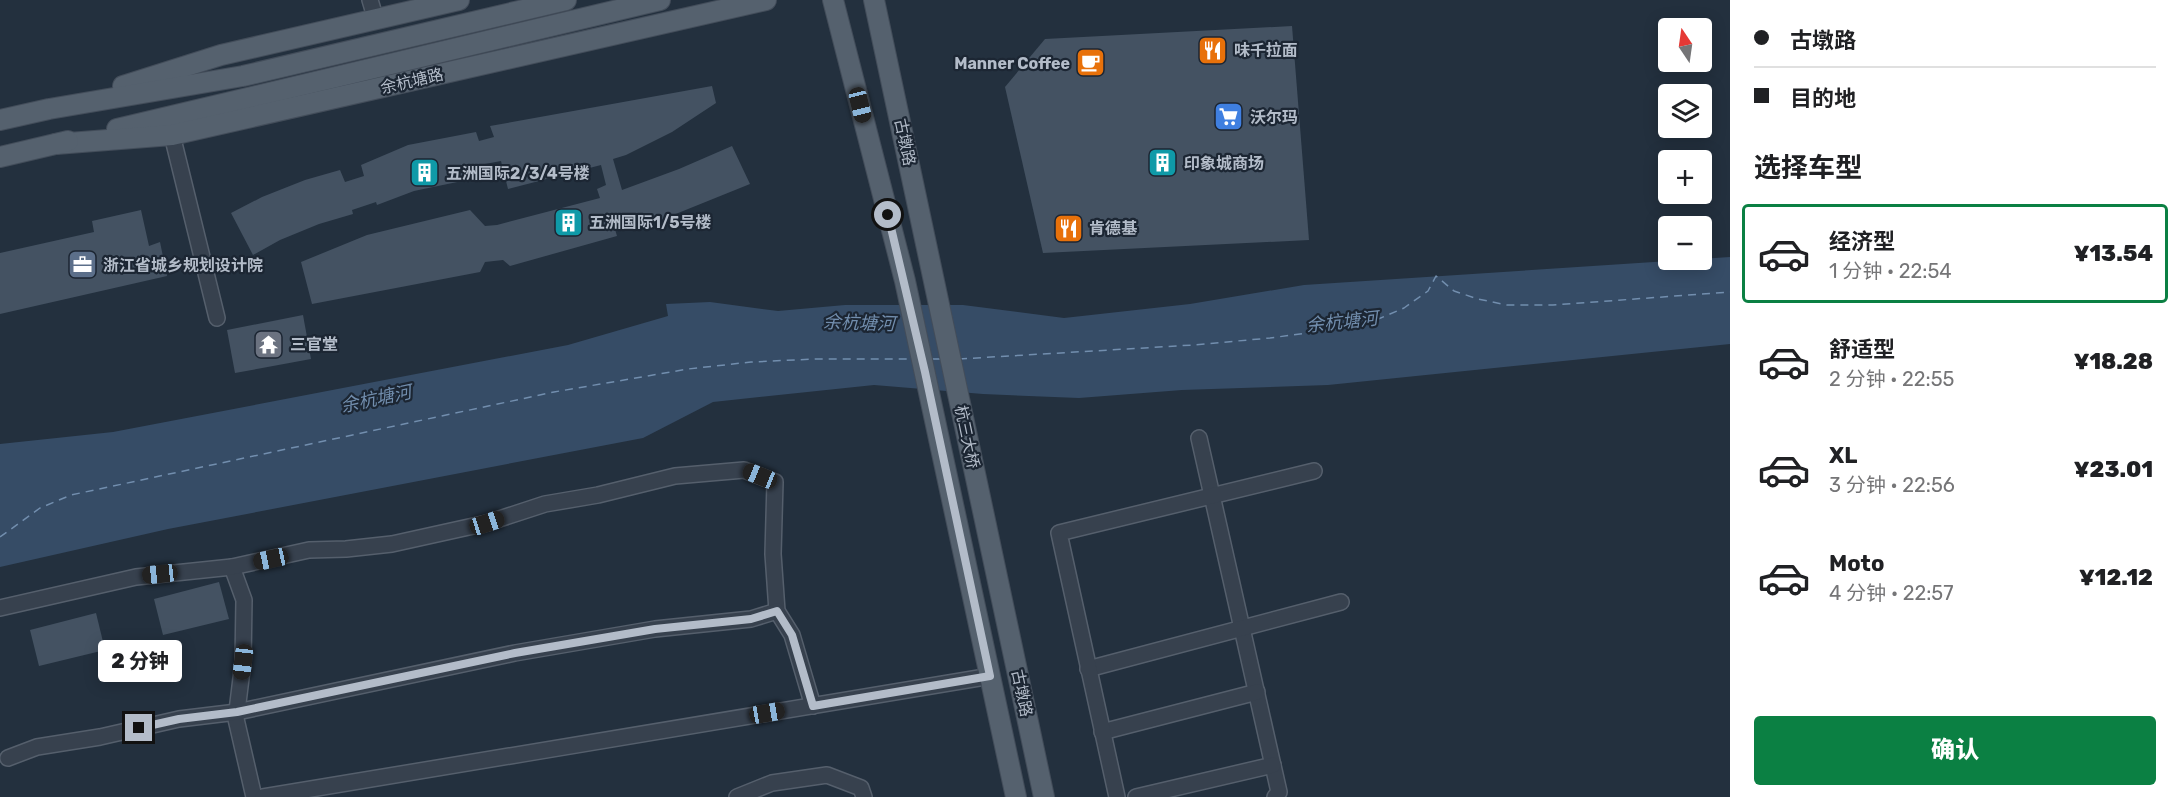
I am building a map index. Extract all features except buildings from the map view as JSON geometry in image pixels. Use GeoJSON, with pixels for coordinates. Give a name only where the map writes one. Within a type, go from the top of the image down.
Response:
{"type":"FeatureCollection","features":[{"type":"Feature","properties":{"kind":"main road"},"geometry":{"type":"LineString","coordinates":[[49,109],[221,55],[459,0]]}},
{"type":"Feature","properties":{"kind":"main road"},"geometry":{"type":"LineString","coordinates":[[0,120],[49,109],[243,76],[566,0]]}},
{"type":"Feature","properties":{"kind":"main road","name":"余杭塘路"},"geometry":{"type":"LineString","coordinates":[[0,158],[660,0]]}},
{"type":"Feature","properties":{"kind":"main road","name":"余杭塘路"},"geometry":{"type":"LineString","coordinates":[[56,144],[172,135],[766,0]]}},
{"type":"Feature","properties":{"kind":"main road","name":"古墩路"},"geometry":{"type":"LineString","coordinates":[[833,0],[905,282]]}},
{"type":"Feature","properties":{"kind":"main road","name":"古墩路"},"geometry":{"type":"LineString","coordinates":[[874,0],[936,285]]}},
{"type":"Feature","properties":{"kind":"main road","name":"杭三大桥"},"geometry":{"type":"LineString","coordinates":[[905,282],[973,594]]}},
{"type":"Feature","properties":{"kind":"main road","name":"杭三大桥"},"geometry":{"type":"LineString","coordinates":[[936,285],[1000,588]]}},
{"type":"Feature","properties":{"kind":"main road","name":"古墩路"},"geometry":{"type":"LineString","coordinates":[[1000,588],[1044,797]]}},
{"type":"Feature","properties":{"kind":"main road","name":"古墩路"},"geometry":{"type":"LineString","coordinates":[[973,594],[1016,797]]}},
{"type":"Feature","properties":{"kind":"street"},"geometry":{"type":"LineString","coordinates":[[370,0],[376,20]]}},
{"type":"Feature","properties":{"kind":"street"},"geometry":{"type":"LineString","coordinates":[[172,135],[217,318]]}},
{"type":"Feature","properties":{"kind":"street"},"geometry":{"type":"LineString","coordinates":[[1199,438],[1279,792],[1275,797]]}},
{"type":"Feature","properties":{"kind":"street"},"geometry":{"type":"LineString","coordinates":[[0,608],[136,577],[232,567],[309,550],[392,544],[487,523],[545,504],[598,495],[675,476],[744,470],[775,482],[773,554],[777,611],[792,635],[813,706]]}},
{"type":"Feature","properties":{"kind":"street"},"geometry":{"type":"LineString","coordinates":[[1117,797],[1059,533],[1314,471]]}},
{"type":"Feature","properties":{"kind":"street"},"geometry":{"type":"LineString","coordinates":[[232,567],[244,600],[243,662],[236,719],[254,797]]}},
{"type":"Feature","properties":{"kind":"street"},"geometry":{"type":"LineString","coordinates":[[1088,669],[1341,602]]}},
{"type":"Feature","properties":{"kind":"street"},"geometry":{"type":"LineString","coordinates":[[8,758],[37,747],[100,737],[179,719],[237,712],[515,653],[655,629],[751,619],[777,611]]}},
{"type":"Feature","properties":{"kind":"street"},"geometry":{"type":"LineString","coordinates":[[263,797],[990,676]]}},
{"type":"Feature","properties":{"kind":"street"},"geometry":{"type":"LineString","coordinates":[[1102,732],[1257,692]]}},
{"type":"Feature","properties":{"kind":"street"},"geometry":{"type":"LineString","coordinates":[[1136,797],[1273,765]]}},
{"type":"Feature","properties":{"kind":"street"},"geometry":{"type":"LineString","coordinates":[[737,797],[772,783],[827,775],[861,788],[864,797]]}},
{"type":"Feature","properties":{"kind":"water","name":"余杭塘河"},"geometry":{"type":"Polygon","coordinates":[[[1730,257],[1730,344],[1328,385],[1182,390],[1079,398],[983,394],[874,385],[713,402],[643,438],[168,529],[0,567],[0,444],[113,432],[568,345],[668,316],[666,304],[710,302],[778,311],[845,305],[963,305],[1064,318],[1190,304],[1304,285],[1658,262],[1658,270],[1712,270],[1712,258],[1730,257]]]}},
{"type":"Feature","properties":{"kind":"ferry route"},"geometry":{"type":"LineString","coordinates":[[959,359],[1193,345],[1344,328],[1376,320],[1404,308],[1428,291],[1436,276],[1454,291],[1507,305],[1553,305],[1730,292]]}},
{"type":"Feature","properties":{"kind":"ferry route"},"geometry":{"type":"LineString","coordinates":[[0,537],[40,508],[71,495],[554,392],[688,369],[751,362],[815,359],[912,359]]}},
{"type":"Feature","properties":{"kind":"ferry route"},"geometry":{"type":"LineString","coordinates":[[932,359],[942,359]]}},
{"type":"Feature","properties":{"kind":"place","name":"味千拉面"},"geometry":{"type":"Point","coordinates":[1213,50]}},
{"type":"Feature","properties":{"kind":"place","name":"Manner Coffee"},"geometry":{"type":"Point","coordinates":[1091,63]}},
{"type":"Feature","properties":{"kind":"place","name":"沃尔玛"},"geometry":{"type":"Point","coordinates":[1229,117]}},
{"type":"Feature","properties":{"kind":"place","name":"印象城商场"},"geometry":{"type":"Point","coordinates":[1163,163]}},
{"type":"Feature","properties":{"kind":"place","name":"五洲国际2/3/4号楼"},"geometry":{"type":"Point","coordinates":[425,173]}},
{"type":"Feature","properties":{"kind":"place","name":"五洲国际1/5号楼"},"geometry":{"type":"Point","coordinates":[568,222]}},
{"type":"Feature","properties":{"kind":"place","name":"肯德基"},"geometry":{"type":"Point","coordinates":[1068,228]}},
{"type":"Feature","properties":{"kind":"place","name":"浙江省城乡规划设计院"},"geometry":{"type":"Point","coordinates":[82,265]}},
{"type":"Feature","properties":{"kind":"place","name":"三官堂"},"geometry":{"type":"Point","coordinates":[269,344]}},
{"type":"Feature","properties":{"kind":"route"},"geometry":{"type":"LineString","coordinates":[[139,728],[179,719],[237,712],[515,653],[655,629],[751,619],[777,611],[792,635],[813,706],[990,676],[925,372],[888,215]]}}]}
